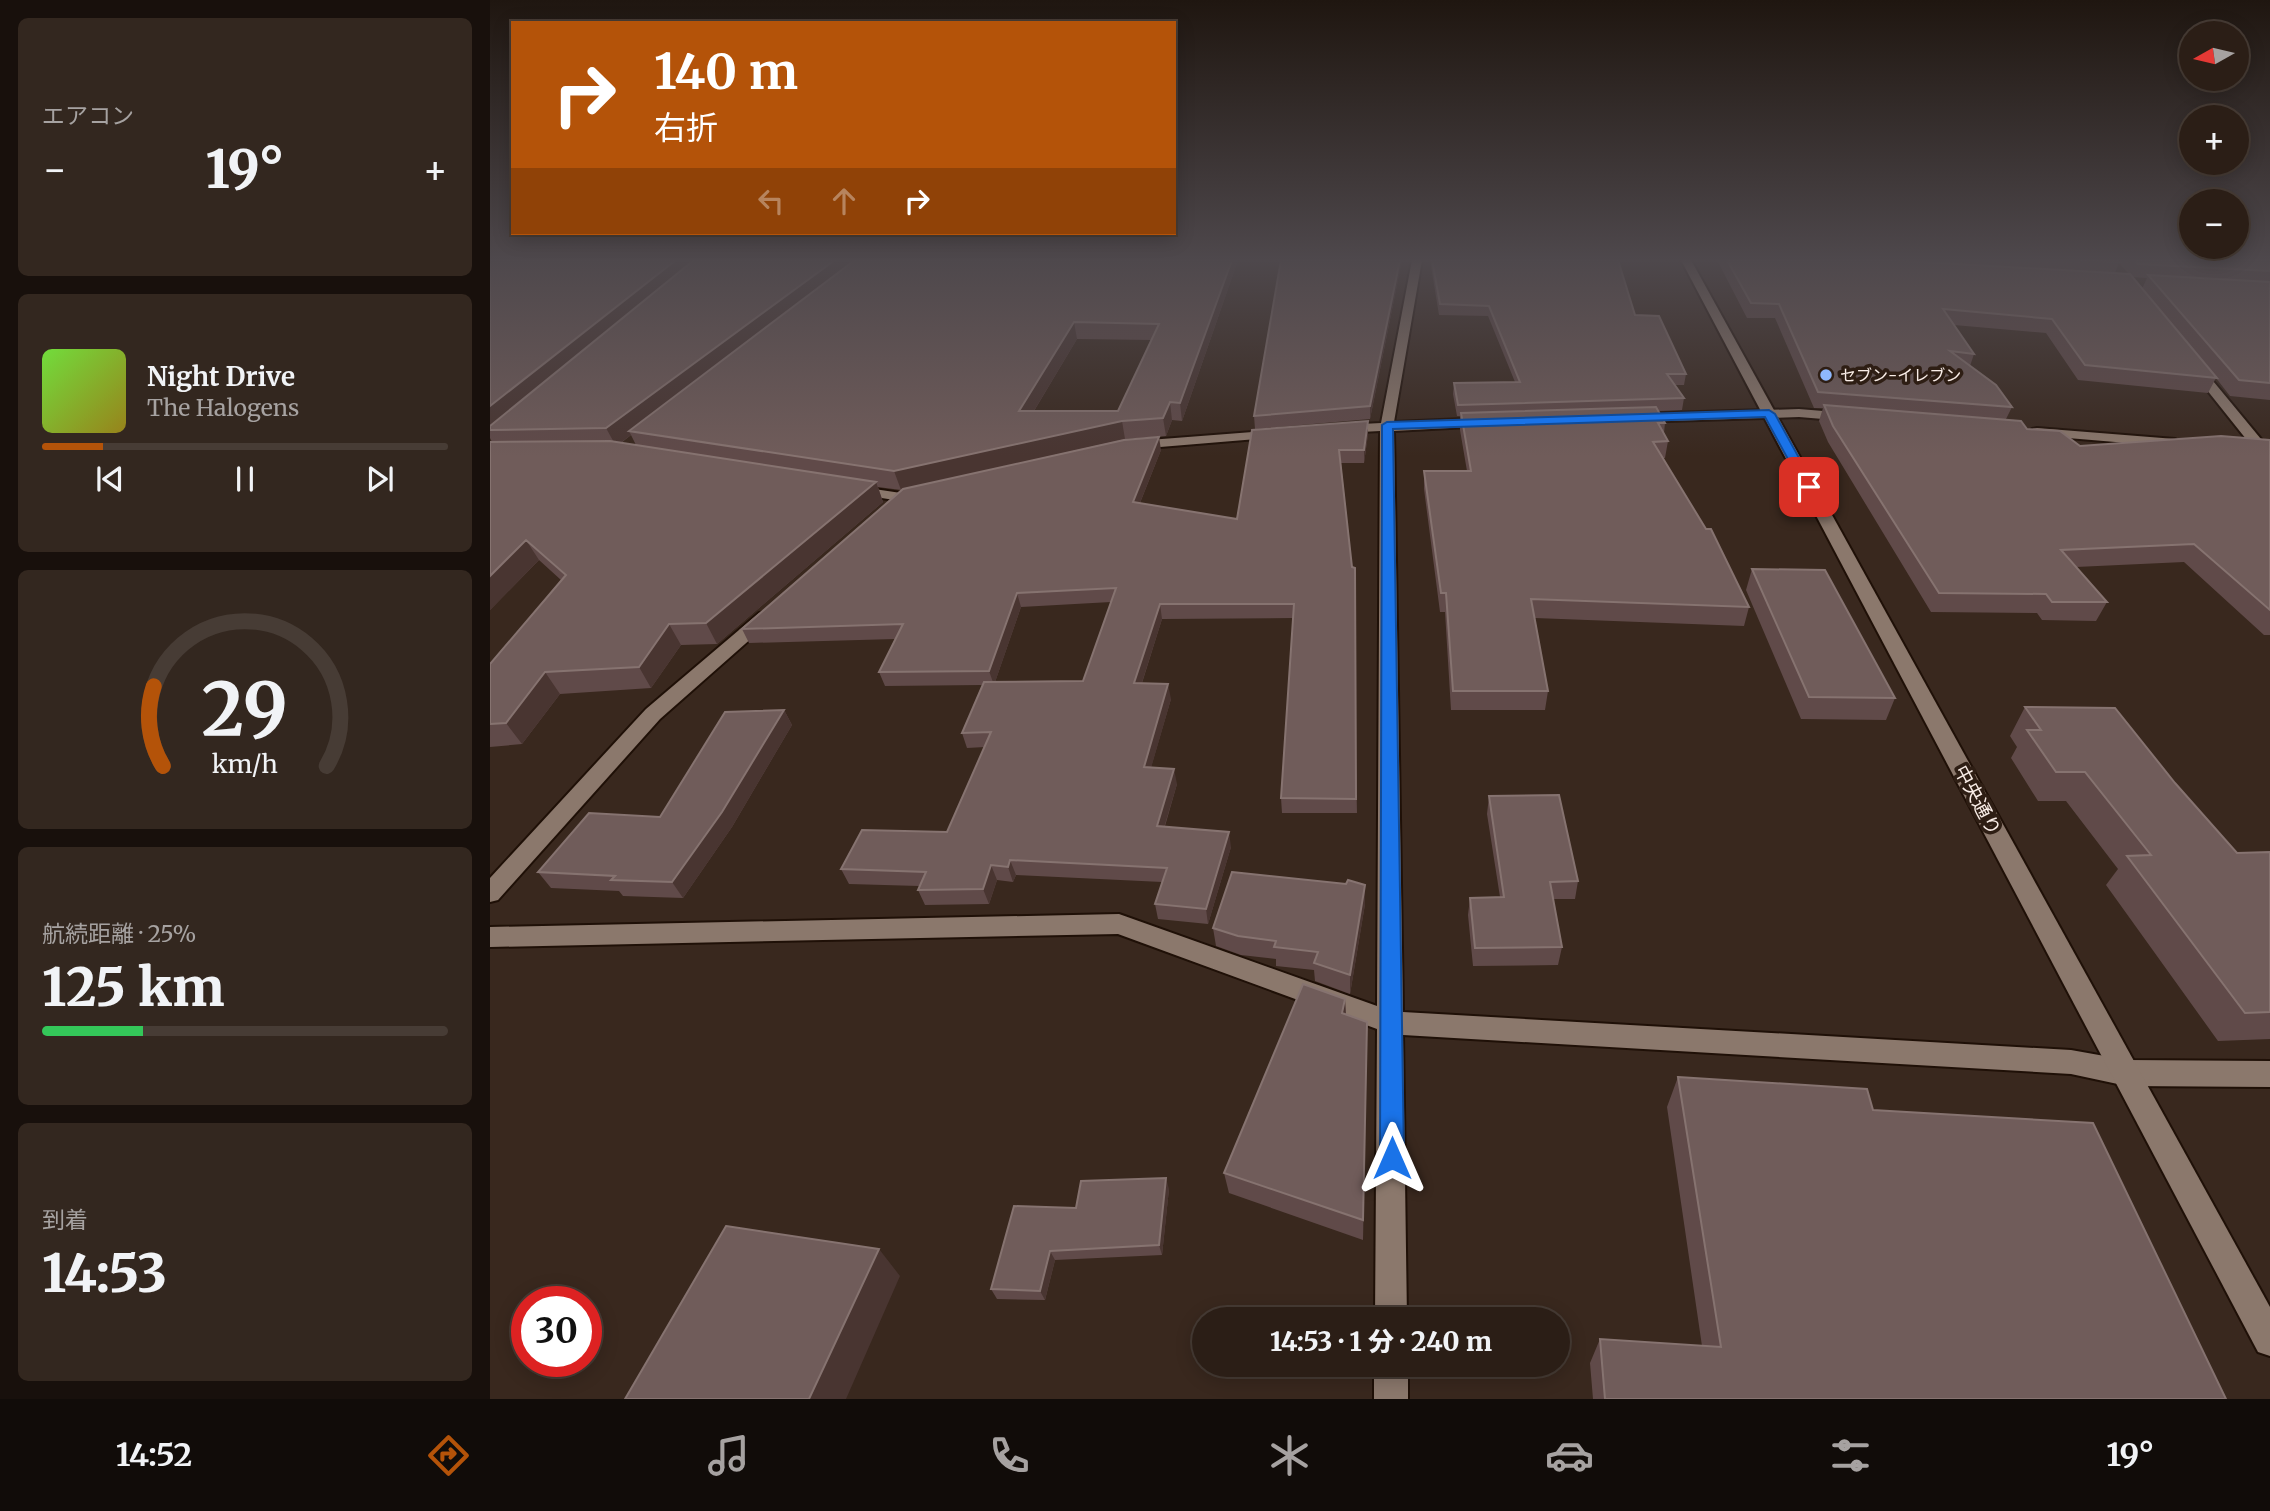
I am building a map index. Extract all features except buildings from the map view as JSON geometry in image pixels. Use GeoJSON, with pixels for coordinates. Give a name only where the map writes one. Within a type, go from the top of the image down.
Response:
{"type":"FeatureCollection","features":[{"type":"Feature","properties":{"kind":"street"},"geometry":{"type":"LineString","coordinates":[[1391,1307],[1392,1023],[1387,425],[1405,325]]}},
{"type":"Feature","properties":{"kind":"street","name":"中央通り"},"geometry":{"type":"LineString","coordinates":[[1721,325],[2270,1340]]}},
{"type":"Feature","properties":{"kind":"street"},"geometry":{"type":"LineString","coordinates":[[2187,356],[2267,452]]}},
{"type":"Feature","properties":{"kind":"street"},"geometry":{"type":"LineString","coordinates":[[1619,418],[1799,413],[1865,418]]}},
{"type":"Feature","properties":{"kind":"street"},"geometry":{"type":"LineString","coordinates":[[1332,430],[1387,425],[1496,422]]}},
{"type":"Feature","properties":{"kind":"street"},"geometry":{"type":"LineString","coordinates":[[2028,431],[2193,445]]}},
{"type":"Feature","properties":{"kind":"street"},"geometry":{"type":"LineString","coordinates":[[1126,446],[1291,433]]}},
{"type":"Feature","properties":{"kind":"street"},"geometry":{"type":"LineString","coordinates":[[2235,448],[2267,452]]}},
{"type":"Feature","properties":{"kind":"street"},"geometry":{"type":"LineString","coordinates":[[834,487],[908,496],[881,515]]}},
{"type":"Feature","properties":{"kind":"street"},"geometry":{"type":"LineString","coordinates":[[490,893],[653,714],[777,606]]}},
{"type":"Feature","properties":{"kind":"street"},"geometry":{"type":"LineString","coordinates":[[490,937],[1119,924],[1392,1023],[2071,1062],[2127,1073],[2270,1074]]}},
{"type":"Feature","properties":{"kind":"street"},"geometry":{"type":"LineString","coordinates":[[1391,1377],[1391,1399]]}},
{"type":"Feature","properties":{"kind":"place","name":"セブン-イレブン"},"geometry":{"type":"Point","coordinates":[1826,375]}},
{"type":"Feature","properties":{"kind":"route"},"geometry":{"type":"LineString","coordinates":[[1392,1158],[1387,425],[1769,414],[1809,487]]}}]}
